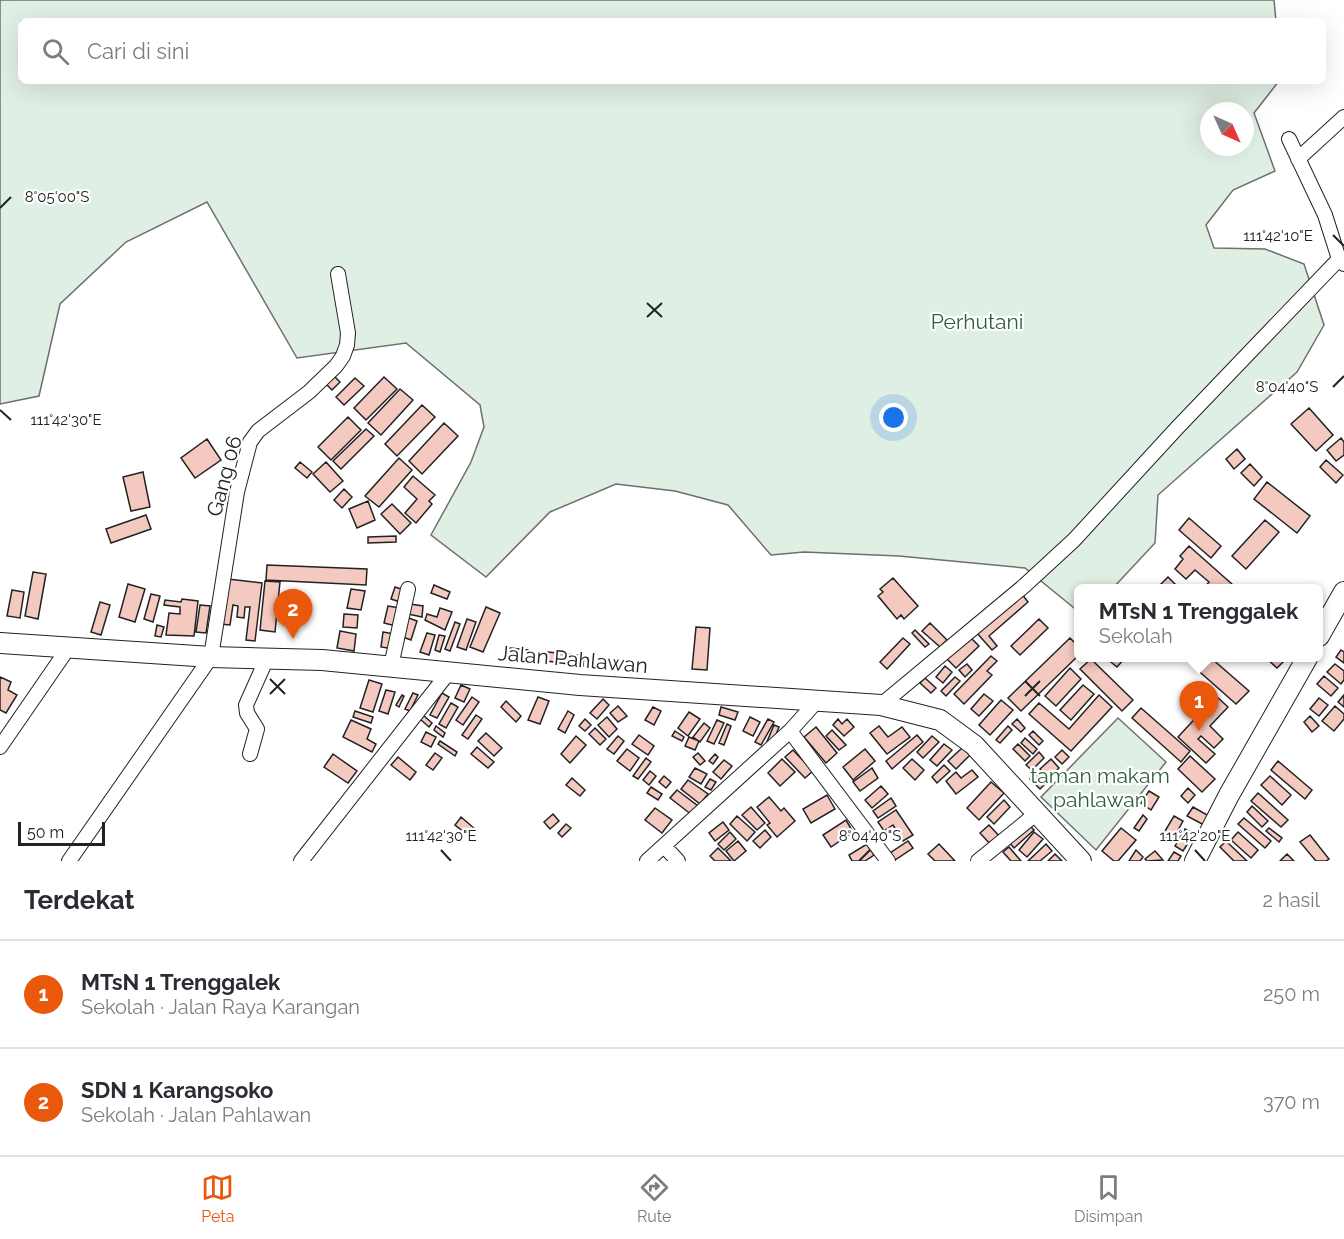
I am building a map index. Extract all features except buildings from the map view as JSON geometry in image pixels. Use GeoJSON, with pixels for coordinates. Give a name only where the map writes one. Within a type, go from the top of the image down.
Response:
{"type":"FeatureCollection","features":[{"type":"Feature","properties":{"kind":"highway"},"geometry":{"type":"LineString","coordinates":[[1323,629],[1344,592]]}},
{"type":"Feature","properties":{"kind":"highway","name":"Jalan Pahlawan"},"geometry":{"type":"LineString","coordinates":[[0,643],[211,657],[322,660],[580,686],[881,705],[940,720],[956,730],[974,745],[1082,861]]}},
{"type":"Feature","properties":{"kind":"highway"},"geometry":{"type":"LineString","coordinates":[[1194,861],[1304,662]]}},
{"type":"Feature","properties":{"kind":"street"},"geometry":{"type":"LineString","coordinates":[[1298,159],[1344,117]]}},
{"type":"Feature","properties":{"kind":"street"},"geometry":{"type":"LineString","coordinates":[[881,705],[1024,586],[1074,540],[1177,428],[1342,261],[1324,215],[1289,139]]}},
{"type":"Feature","properties":{"kind":"street","name":"Gang 06"},"geometry":{"type":"LineString","coordinates":[[211,657],[237,492],[250,442],[258,431],[309,392],[336,366],[347,345],[347,325],[338,274]]}},
{"type":"Feature","properties":{"kind":"street"},"geometry":{"type":"LineString","coordinates":[[390,666],[408,589]]}},
{"type":"Feature","properties":{"kind":"street"},"geometry":{"type":"LineString","coordinates":[[0,747],[69,647]]}},
{"type":"Feature","properties":{"kind":"street"},"geometry":{"type":"LineString","coordinates":[[69,861],[211,657]]}},
{"type":"Feature","properties":{"kind":"street"},"geometry":{"type":"LineString","coordinates":[[250,754],[257,729],[247,713],[246,705],[267,658]]}},
{"type":"Feature","properties":{"kind":"street"},"geometry":{"type":"LineString","coordinates":[[301,861],[450,672]]}},
{"type":"Feature","properties":{"kind":"street"},"geometry":{"type":"LineString","coordinates":[[647,861],[790,731],[817,700]]}},
{"type":"Feature","properties":{"kind":"street"},"geometry":{"type":"LineString","coordinates":[[790,731],[888,861]]}},
{"type":"Feature","properties":{"kind":"street"},"geometry":{"type":"LineString","coordinates":[[978,861],[1037,813]]}},
{"type":"Feature","properties":{"kind":"street"},"geometry":{"type":"LineString","coordinates":[[664,846],[678,861]]}},
{"type":"Feature","properties":{"kind":"green space","name":"Perhutani"},"geometry":{"type":"Polygon","coordinates":[[[0,0],[1274,0],[1276,18],[18,18],[18,84],[1277,84],[1254,113],[1275,171],[1233,190],[1206,225],[1214,248],[1265,249],[1304,264],[1324,325],[1297,372],[1158,495],[1155,543],[1117,584],[1074,584],[1074,608],[1025,568],[899,556],[804,552],[771,555],[728,505],[675,491],[616,484],[550,512],[486,577],[431,535],[471,462],[484,427],[480,405],[406,343],[297,358],[207,202],[126,242],[60,304],[39,396],[0,404],[0,0]]]}},
{"type":"Feature","properties":{"kind":"green space","name":"taman makam pahlawan"},"geometry":{"type":"Polygon","coordinates":[[[1118,718],[1166,762],[1096,850],[1041,797],[1118,718]]]}},
{"type":"Feature","properties":{"kind":"place","name":"SDN 1 Karangsoko"},"geometry":{"type":"Point","coordinates":[293,639]}},
{"type":"Feature","properties":{"kind":"place","name":"MTsN 1 Trenggalek"},"geometry":{"type":"Point","coordinates":[1199,731]}}]}
